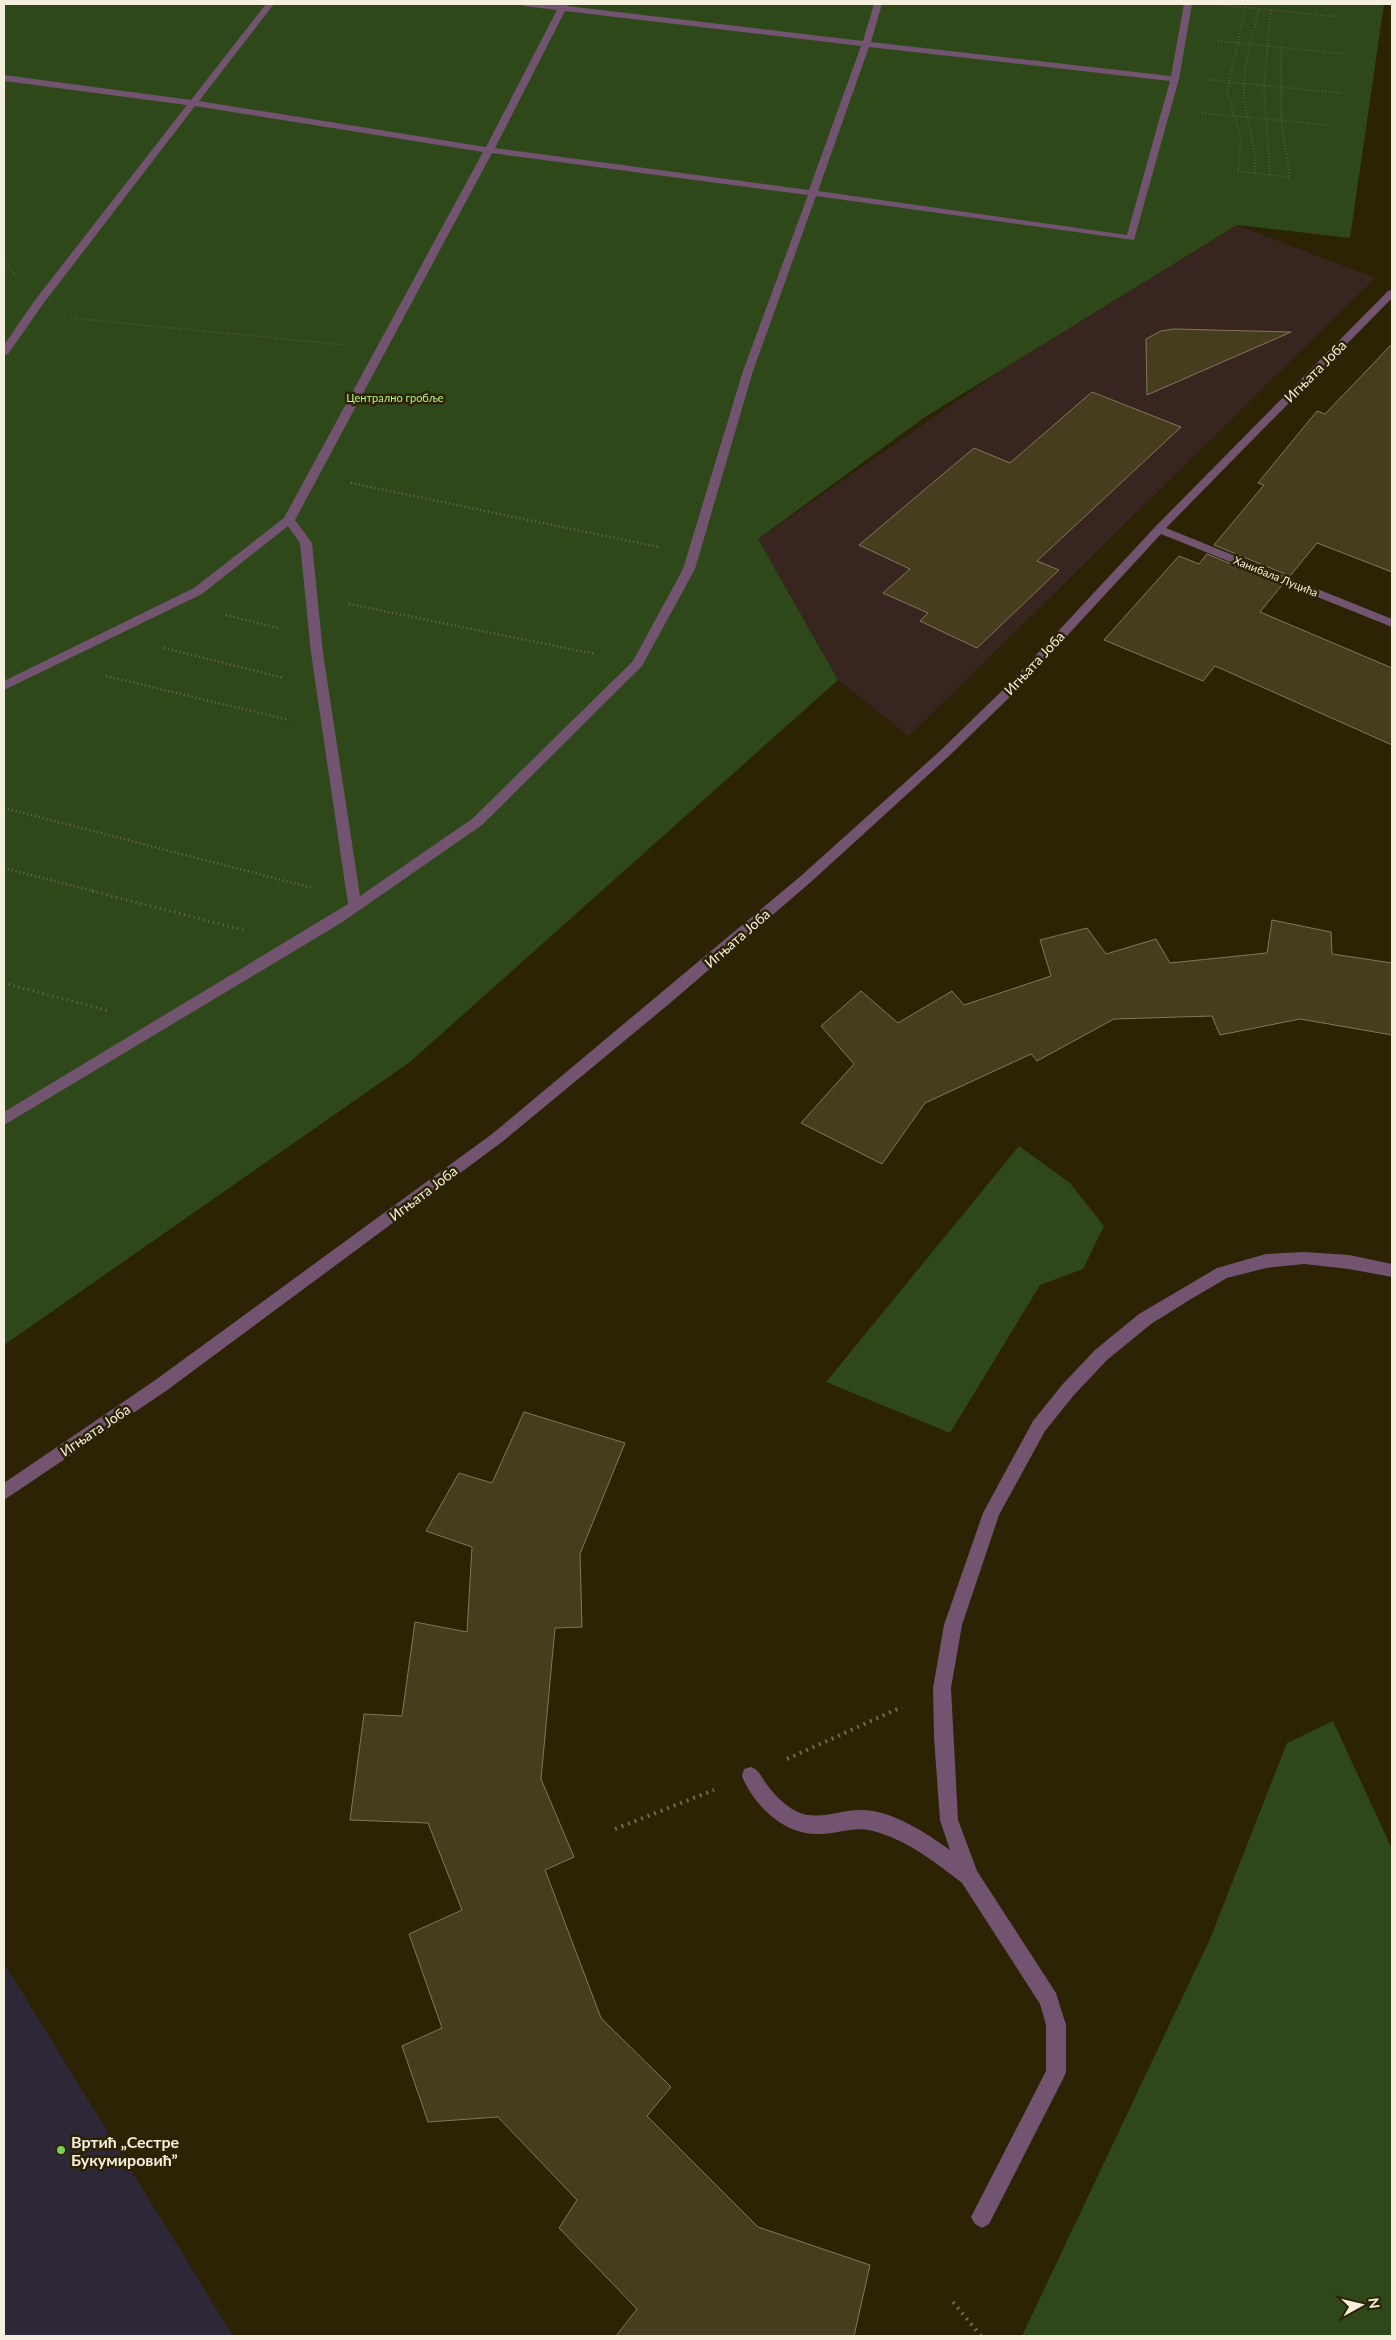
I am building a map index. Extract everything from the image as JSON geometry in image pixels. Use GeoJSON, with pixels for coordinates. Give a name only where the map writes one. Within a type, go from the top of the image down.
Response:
{"type":"FeatureCollection","features":[{"type":"Feature","properties":{"kind":"street"},"geometry":{"type":"LineString","coordinates":[[4,352],[31,314],[270,4]]}},
{"type":"Feature","properties":{"kind":"street"},"geometry":{"type":"LineString","coordinates":[[524,4],[563,6],[866,44],[1176,78]]}},
{"type":"Feature","properties":{"kind":"street"},"geometry":{"type":"LineString","coordinates":[[4,1119],[295,943],[477,822],[638,663],[689,569],[748,371],[866,44],[878,4]]}},
{"type":"Feature","properties":{"kind":"street"},"geometry":{"type":"LineString","coordinates":[[4,78],[193,103],[489,150],[1131,238],[1176,78],[1188,4]]}},
{"type":"Feature","properties":{"kind":"street"},"geometry":{"type":"LineString","coordinates":[[4,686],[198,591],[289,520],[489,150],[563,6]]}},
{"type":"Feature","properties":{"kind":"street","name":"Игњата Јоба"},"geometry":{"type":"LineString","coordinates":[[4,1492],[160,1386],[497,1138],[664,1000],[807,878],[945,753],[1013,686],[1159,529],[1392,292]]}},
{"type":"Feature","properties":{"kind":"street"},"geometry":{"type":"LineString","coordinates":[[289,520],[306,543],[322,687],[355,902]]}},
{"type":"Feature","properties":{"kind":"street","name":"Ханибала Луцића"},"geometry":{"type":"LineString","coordinates":[[1159,529],[1392,623]]}},
{"type":"Feature","properties":{"kind":"street"},"geometry":{"type":"LineString","coordinates":[[982,2217],[1056,2072],[1056,2025],[1049,2000],[1037,1978],[969,1876],[949,1820],[943,1737],[942,1688],[952,1625],[991,1513],[1039,1426],[1100,1355],[1144,1319],[1223,1273],[1266,1261],[1304,1258],[1349,1262],[1392,1271]]}},
{"type":"Feature","properties":{"kind":"street"},"geometry":{"type":"LineString","coordinates":[[751,1776],[757,1789],[770,1803],[797,1820],[816,1825],[851,1820],[869,1820],[885,1825],[908,1834],[930,1846],[969,1876]]}},
{"type":"Feature","properties":{"kind":"path"},"geometry":{"type":"LineString","coordinates":[[1246,4],[1227,92],[1241,139],[1238,171],[1290,178],[1281,120],[1281,47]]}},
{"type":"Feature","properties":{"kind":"path"},"geometry":{"type":"LineString","coordinates":[[1216,5],[1341,17]]}},
{"type":"Feature","properties":{"kind":"path"},"geometry":{"type":"LineString","coordinates":[[1255,173],[1258,152],[1244,100],[1245,84],[1259,9]]}},
{"type":"Feature","properties":{"kind":"path"},"geometry":{"type":"LineString","coordinates":[[1270,175],[1264,85],[1271,10]]}},
{"type":"Feature","properties":{"kind":"path"},"geometry":{"type":"LineString","coordinates":[[1182,37],[1346,54]]}},
{"type":"Feature","properties":{"kind":"path"},"geometry":{"type":"LineString","coordinates":[[1176,78],[1342,93]]}},
{"type":"Feature","properties":{"kind":"path"},"geometry":{"type":"LineString","coordinates":[[1166,110],[1330,125]]}},
{"type":"Feature","properties":{"kind":"path"},"geometry":{"type":"LineString","coordinates":[[4,261],[18,279]]}},
{"type":"Feature","properties":{"kind":"path"},"geometry":{"type":"LineString","coordinates":[[31,314],[382,349]]}},
{"type":"Feature","properties":{"kind":"path"},"geometry":{"type":"LineString","coordinates":[[313,476],[694,554]]}},
{"type":"Feature","properties":{"kind":"path"},"geometry":{"type":"LineString","coordinates":[[312,597],[638,663]]}},
{"type":"Feature","properties":{"kind":"path"},"geometry":{"type":"LineString","coordinates":[[174,602],[316,637]]}},
{"type":"Feature","properties":{"kind":"path"},"geometry":{"type":"LineString","coordinates":[[110,634],[322,687]]}},
{"type":"Feature","properties":{"kind":"path"},"geometry":{"type":"LineString","coordinates":[[52,663],[328,729]]}},
{"type":"Feature","properties":{"kind":"path"},"geometry":{"type":"LineString","coordinates":[[4,808],[355,902]]}},
{"type":"Feature","properties":{"kind":"path"},"geometry":{"type":"LineString","coordinates":[[4,868],[295,943]]}},
{"type":"Feature","properties":{"kind":"path"},"geometry":{"type":"LineString","coordinates":[[4,983],[160,1025]]}},
{"type":"Feature","properties":{"kind":"path"},"geometry":{"type":"LineString","coordinates":[[615,1829],[751,1776],[942,1688]]}},
{"type":"Feature","properties":{"kind":"path"},"geometry":{"type":"LineString","coordinates":[[953,2302],[981,2336]]}},
{"type":"Feature","properties":{"kind":"shaded area"},"geometry":{"type":"Polygon","coordinates":[[[1237,225],[1375,278],[909,736],[838,680],[758,539],[1006,367],[1237,225]]]}},
{"type":"Feature","properties":{"kind":"shaded area","name":"Вртић „Сестре Букумировић”"},"geometry":{"type":"Polygon","coordinates":[[[4,1963],[233,2336],[4,2336],[4,1963]]]}},
{"type":"Feature","properties":{"kind":"green space","name":"Централно гробље"},"geometry":{"type":"Polygon","coordinates":[[[4,4],[1384,4],[1350,238],[1237,225],[925,417],[758,539],[838,680],[410,1062],[4,1345],[4,4]]]}},
{"type":"Feature","properties":{"kind":"green space"},"geometry":{"type":"Polygon","coordinates":[[[1019,1146],[1070,1183],[1104,1226],[1083,1269],[1040,1285],[950,1433],[826,1382],[1019,1146]]]}},
{"type":"Feature","properties":{"kind":"green space"},"geometry":{"type":"Polygon","coordinates":[[[1333,1721],[1392,1849],[1392,2336],[1022,2336],[1210,1939],[1287,1743],[1333,1721]]]}},
{"type":"Feature","properties":{"kind":"building"},"geometry":{"type":"Polygon","coordinates":[[[1174,329],[1291,332],[1147,395],[1146,339],[1161,331],[1174,329]]]}},
{"type":"Feature","properties":{"kind":"building"},"geometry":{"type":"Polygon","coordinates":[[[1392,344],[1392,572],[1317,543],[1290,576],[1214,545],[1264,485],[1258,483],[1317,411],[1325,414],[1392,344]]]}},
{"type":"Feature","properties":{"kind":"building"},"geometry":{"type":"Polygon","coordinates":[[[1092,392],[1181,427],[1037,561],[1059,570],[977,648],[920,621],[928,613],[883,593],[910,569],[859,545],[974,448],[1010,463],[1092,392]]]}},
{"type":"Feature","properties":{"kind":"building"},"geometry":{"type":"Polygon","coordinates":[[[1207,554],[1282,585],[1260,612],[1392,668],[1392,745],[1215,666],[1203,681],[1104,640],[1179,556],[1199,564],[1207,554]]]}},
{"type":"Feature","properties":{"kind":"building"},"geometry":{"type":"Polygon","coordinates":[[[1272,920],[1331,932],[1332,954],[1392,963],[1392,1035],[1300,1019],[1220,1035],[1212,1016],[1114,1019],[1037,1061],[1031,1054],[925,1103],[882,1164],[801,1123],[854,1064],[821,1026],[861,991],[898,1023],[952,991],[964,1005],[1051,976],[1040,940],[1087,928],[1106,954],[1156,939],[1170,963],[1267,953],[1272,920]]]}},
{"type":"Feature","properties":{"kind":"building"},"geometry":{"type":"Polygon","coordinates":[[[524,1412],[625,1443],[580,1554],[582,1627],[555,1628],[541,1779],[574,1857],[545,1870],[601,2018],[671,2087],[647,2116],[758,2227],[870,2265],[854,2336],[616,2336],[637,2309],[559,2228],[577,2200],[498,2117],[428,2122],[402,2046],[442,2028],[409,1934],[462,1910],[428,1823],[350,1820],[364,1714],[402,1716],[415,1622],[467,1632],[472,1547],[426,1531],[459,1473],[492,1483],[524,1412]]]}},
{"type":"Feature","properties":{"kind":"place","name":"Вртић „Сестре Букумировић”"},"geometry":{"type":"Point","coordinates":[61,2150]}}]}
